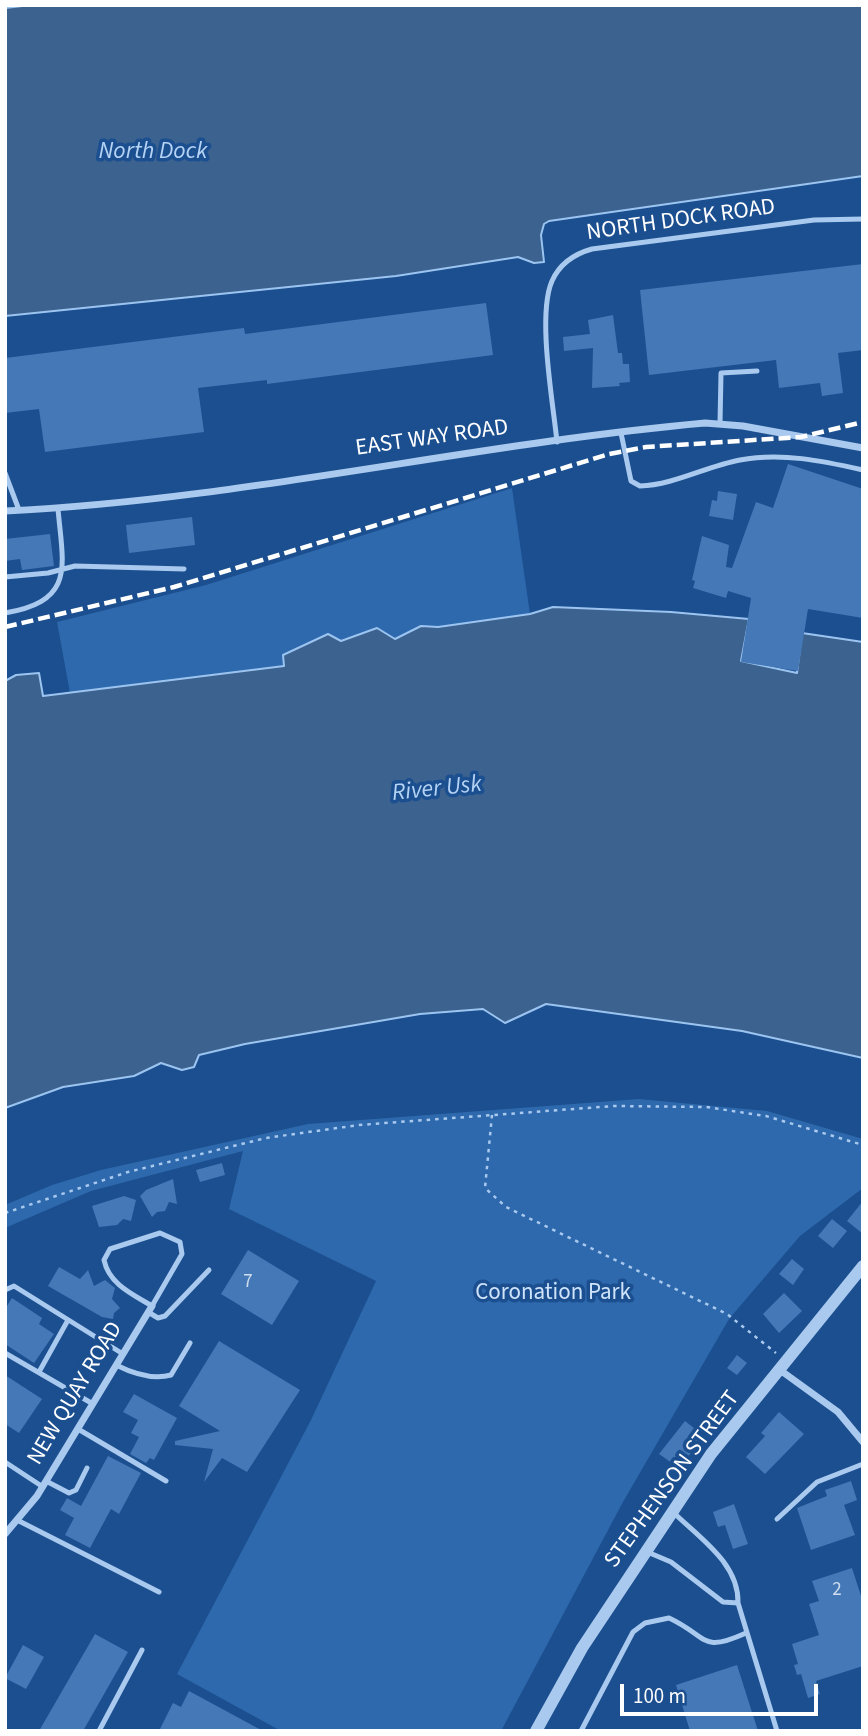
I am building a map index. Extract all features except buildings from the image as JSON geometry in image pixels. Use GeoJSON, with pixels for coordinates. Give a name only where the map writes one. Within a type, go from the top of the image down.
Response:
{"type":"FeatureCollection","features":[{"type":"Feature","properties":{"kind":"street","name":"EAST WAY ROAD"},"geometry":{"type":"LineString","coordinates":[[5,511],[156,500],[621,433],[720,423],[863,448]]}},
{"type":"Feature","properties":{"kind":"street","name":"STEPHENSON STREET"},"geometry":{"type":"LineString","coordinates":[[536,1731],[582,1648],[711,1454],[863,1266]]}},
{"type":"Feature","properties":{"kind":"street","name":"NEW QUAY ROAD"},"geometry":{"type":"LineString","coordinates":[[5,1534],[19,1521],[45,1484],[150,1309]]}},
{"type":"Feature","properties":{"kind":"street"},"geometry":{"type":"LineString","coordinates":[[783,1366],[838,1412],[863,1442]]}},
{"type":"Feature","properties":{"kind":"lane","name":"NORTH DOCK ROAD"},"geometry":{"type":"LineString","coordinates":[[557,442],[547,307],[552,280],[568,260],[592,249],[814,220],[863,219]]}},
{"type":"Feature","properties":{"kind":"lane"},"geometry":{"type":"LineString","coordinates":[[720,423],[721,373],[757,371]]}},
{"type":"Feature","properties":{"kind":"lane"},"geometry":{"type":"LineString","coordinates":[[621,433],[631,481],[640,486],[740,460],[770,456],[787,456],[863,470]]}},
{"type":"Feature","properties":{"kind":"lane"},"geometry":{"type":"LineString","coordinates":[[5,473],[19,510]]}},
{"type":"Feature","properties":{"kind":"lane"},"geometry":{"type":"LineString","coordinates":[[5,613],[47,600],[60,585],[63,569],[58,509]]}},
{"type":"Feature","properties":{"kind":"lane"},"geometry":{"type":"LineString","coordinates":[[5,577],[75,566],[184,569]]}},
{"type":"Feature","properties":{"kind":"lane"},"geometry":{"type":"LineString","coordinates":[[150,1309],[182,1254],[180,1242],[160,1233],[110,1249],[104,1260],[106,1272],[158,1318],[165,1315],[209,1270]]}},
{"type":"Feature","properties":{"kind":"lane"},"geometry":{"type":"LineString","coordinates":[[5,1290],[14,1286],[123,1353]]}},
{"type":"Feature","properties":{"kind":"lane"},"geometry":{"type":"LineString","coordinates":[[39,1372],[68,1320]]}},
{"type":"Feature","properties":{"kind":"lane"},"geometry":{"type":"LineString","coordinates":[[117,1365],[131,1373],[165,1377],[170,1375],[190,1343]]}},
{"type":"Feature","properties":{"kind":"lane"},"geometry":{"type":"LineString","coordinates":[[5,1353],[93,1404]]}},
{"type":"Feature","properties":{"kind":"lane"},"geometry":{"type":"LineString","coordinates":[[78,1429],[166,1481]]}},
{"type":"Feature","properties":{"kind":"lane"},"geometry":{"type":"LineString","coordinates":[[5,1462],[45,1484],[69,1493],[76,1490],[88,1468]]}},
{"type":"Feature","properties":{"kind":"lane"},"geometry":{"type":"LineString","coordinates":[[777,1519],[817,1482],[863,1464]]}},
{"type":"Feature","properties":{"kind":"lane"},"geometry":{"type":"LineString","coordinates":[[672,1511],[733,1572],[739,1585],[738,1603],[746,1633],[776,1731]]}},
{"type":"Feature","properties":{"kind":"lane"},"geometry":{"type":"LineString","coordinates":[[19,1521],[159,1592]]}},
{"type":"Feature","properties":{"kind":"lane"},"geometry":{"type":"LineString","coordinates":[[645,1551],[671,1562],[723,1602],[738,1603]]}},
{"type":"Feature","properties":{"kind":"lane"},"geometry":{"type":"LineString","coordinates":[[580,1731],[633,1632],[645,1623],[669,1618],[703,1642],[722,1644],[746,1633]]}},
{"type":"Feature","properties":{"kind":"lane"},"geometry":{"type":"LineString","coordinates":[[99,1731],[142,1650]]}},
{"type":"Feature","properties":{"kind":"path"},"geometry":{"type":"LineString","coordinates":[[5,1213],[128,1172],[266,1138],[359,1125],[614,1106],[706,1107],[766,1116],[863,1145]]}},
{"type":"Feature","properties":{"kind":"path"},"geometry":{"type":"LineString","coordinates":[[492,1115],[485,1188],[506,1207],[727,1314],[783,1366]]}},
{"type":"Feature","properties":{"kind":"green space"},"geometry":{"type":"Polygon","coordinates":[[[512,488],[530,614],[438,627],[421,626],[395,639],[377,628],[285,666],[70,693],[57,622],[206,585],[512,488]]]}},
{"type":"Feature","properties":{"kind":"green space","name":"Coronation Park"},"geometry":{"type":"Polygon","coordinates":[[[639,1099],[767,1111],[863,1139],[863,1188],[800,1236],[729,1319],[623,1502],[501,1731],[281,1731],[177,1674],[311,1420],[376,1281],[229,1209],[243,1151],[91,1191],[5,1228],[5,1205],[52,1185],[101,1170],[308,1124],[639,1099]]]}},
{"type":"Feature","properties":{"kind":"water","name":"North Dock"},"geometry":{"type":"Polygon","coordinates":[[[31,5],[863,5],[863,176],[549,221],[544,224],[541,235],[544,262],[534,263],[518,257],[396,276],[5,316],[5,8],[31,5]]]}},
{"type":"Feature","properties":{"kind":"water","name":"River Usk"},"geometry":{"type":"Polygon","coordinates":[[[553,607],[671,612],[749,619],[741,661],[797,673],[802,633],[863,642],[863,1058],[742,1031],[546,1004],[505,1023],[483,1009],[420,1014],[245,1044],[199,1055],[194,1067],[182,1070],[161,1063],[134,1076],[63,1087],[5,1108],[5,681],[16,675],[39,673],[43,696],[284,666],[283,655],[328,634],[341,641],[377,628],[395,639],[421,626],[438,627],[530,614],[553,607]]]}},
{"type":"Feature","properties":{"kind":"railway"},"geometry":{"type":"LineString","coordinates":[[5,627],[174,587],[609,454],[646,447],[801,437],[863,422]]}}]}
